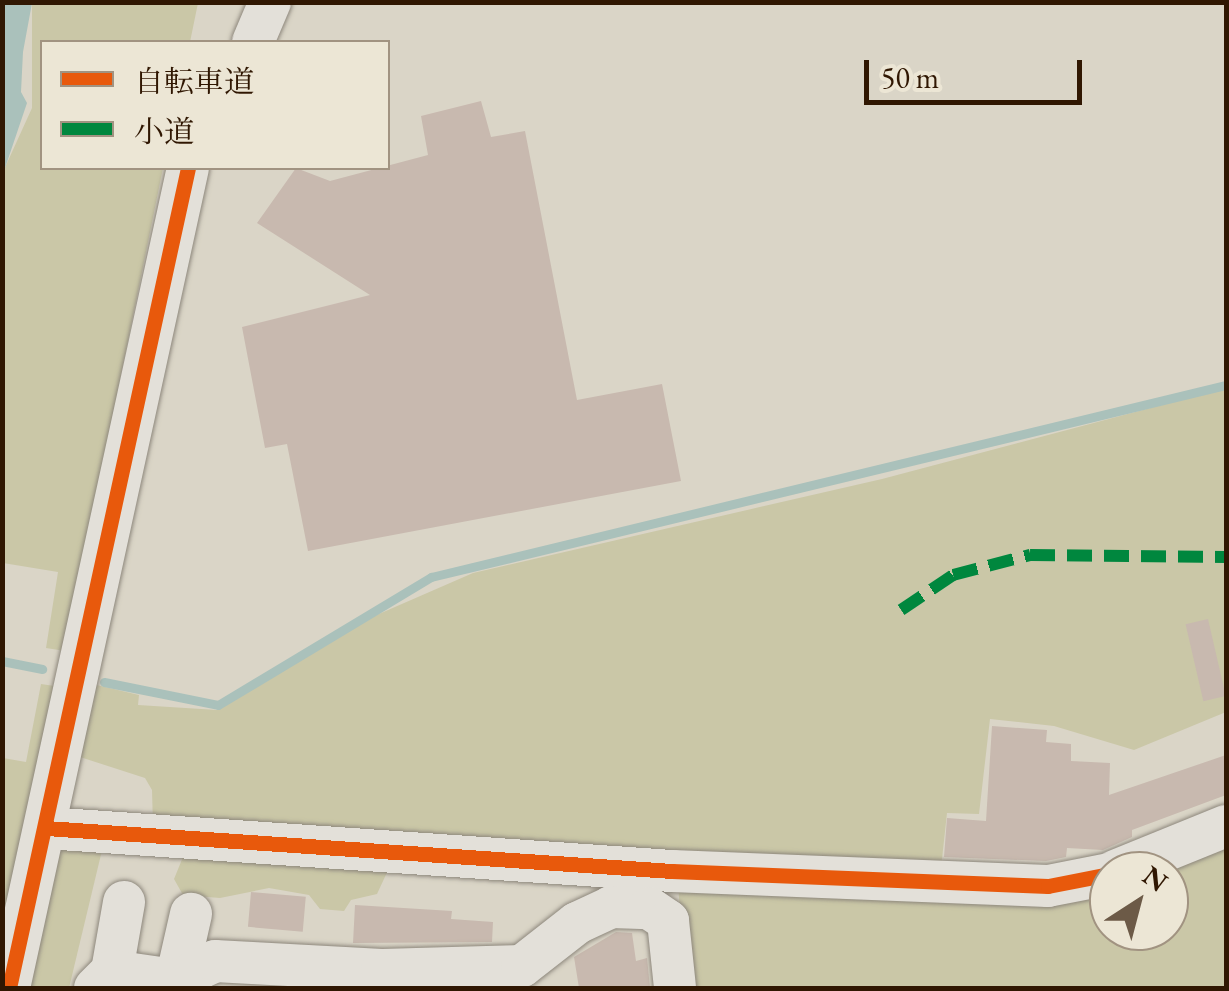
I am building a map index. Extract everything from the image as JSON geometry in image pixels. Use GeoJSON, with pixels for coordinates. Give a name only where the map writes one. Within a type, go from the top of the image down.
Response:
{"type":"FeatureCollection","features":[{"type":"Feature","properties":{"kind":"street"},"geometry":{"type":"LineString","coordinates":[[254,40],[270,2]]}},
{"type":"Feature","properties":{"kind":"street"},"geometry":{"type":"LineString","coordinates":[[9,988],[188,170]]}},
{"type":"Feature","properties":{"kind":"street"},"geometry":{"type":"LineString","coordinates":[[1164,851],[1226,826]]}},
{"type":"Feature","properties":{"kind":"street"},"geometry":{"type":"LineString","coordinates":[[46,828],[672,872],[1048,886],[1089,877]]}},
{"type":"Feature","properties":{"kind":"street"},"geometry":{"type":"LineString","coordinates":[[124,902],[103,980],[183,983],[215,961],[250,974],[494,979],[522,966],[577,923],[610,907],[649,908],[668,921],[676,988]]}},
{"type":"Feature","properties":{"kind":"street"},"geometry":{"type":"LineString","coordinates":[[183,983],[190,914]]}},
{"type":"Feature","properties":{"kind":"shaded area"},"geometry":{"type":"Polygon","coordinates":[[[32,3],[198,3],[190,40],[40,40],[40,170],[163,170],[65,651],[46,648],[58,572],[3,563],[2,174],[32,108],[32,3]]]}},
{"type":"Feature","properties":{"kind":"shaded area"},"geometry":{"type":"Polygon","coordinates":[[[1226,388],[1226,712],[1134,750],[1054,726],[990,719],[979,814],[947,813],[941,868],[153,826],[152,790],[145,778],[80,757],[84,682],[139,695],[138,705],[217,710],[372,617],[473,573],[882,479],[1226,388]]]}},
{"type":"Feature","properties":{"kind":"shaded area"},"geometry":{"type":"Polygon","coordinates":[[[41,684],[61,687],[3,953],[3,758],[26,762],[41,684]]]}},
{"type":"Feature","properties":{"kind":"shaded area"},"geometry":{"type":"Polygon","coordinates":[[[1226,839],[1226,988],[685,988],[678,882],[1089,891],[1089,951],[1189,951],[1189,860],[1226,839]]]}},
{"type":"Feature","properties":{"kind":"shaded area"},"geometry":{"type":"Polygon","coordinates":[[[69,840],[104,842],[69,988],[24,988],[54,853],[69,840]]]}},
{"type":"Feature","properties":{"kind":"shaded area"},"geometry":{"type":"Polygon","coordinates":[[[183,857],[390,866],[377,894],[351,900],[344,911],[320,909],[309,895],[269,888],[220,898],[183,895],[174,879],[183,857]]]}},
{"type":"Feature","properties":{"kind":"water"},"geometry":{"type":"Polygon","coordinates":[[[3,2],[32,3],[21,92],[27,103],[3,174],[3,2]]]}},
{"type":"Feature","properties":{"kind":"building"},"geometry":{"type":"Polygon","coordinates":[[[481,101],[491,137],[525,131],[577,400],[662,384],[681,481],[308,551],[287,444],[265,448],[242,327],[370,295],[257,223],[295,170],[330,181],[371,170],[390,170],[390,165],[428,155],[421,116],[481,101]]]}},
{"type":"Feature","properties":{"kind":"building"},"geometry":{"type":"Polygon","coordinates":[[[1208,619],[1226,696],[1203,701],[1186,624],[1208,619]]]}},
{"type":"Feature","properties":{"kind":"building"},"geometry":{"type":"Polygon","coordinates":[[[992,726],[1047,730],[1046,742],[1071,744],[1071,761],[1110,763],[1109,795],[1226,755],[1226,795],[1132,830],[1132,837],[1103,850],[1067,848],[1066,857],[1046,861],[944,857],[947,818],[986,821],[992,726]]]}},
{"type":"Feature","properties":{"kind":"building"},"geometry":{"type":"Polygon","coordinates":[[[251,892],[306,897],[303,932],[248,927],[251,892]]]}},
{"type":"Feature","properties":{"kind":"building"},"geometry":{"type":"Polygon","coordinates":[[[355,905],[452,911],[451,919],[493,922],[492,942],[353,943],[355,905]]]}},
{"type":"Feature","properties":{"kind":"building"},"geometry":{"type":"Polygon","coordinates":[[[616,932],[632,933],[636,961],[647,958],[650,988],[579,988],[574,957],[616,932]]]}},
{"type":"Feature","properties":{"kind":"waterway"},"geometry":{"type":"LineString","coordinates":[[104,682],[218,705],[431,577],[1226,385]]}},
{"type":"Feature","properties":{"kind":"waterway"},"geometry":{"type":"LineString","coordinates":[[2,661],[42,669]]}},
{"type":"Feature","properties":{"kind":"marked path"},"geometry":{"type":"LineString","coordinates":[[901,610],[953,575],[1030,555],[1226,557]]}},
{"type":"Feature","properties":{"kind":"cycle path"},"geometry":{"type":"LineString","coordinates":[[9,988],[188,170]]}},
{"type":"Feature","properties":{"kind":"cycle path"},"geometry":{"type":"LineString","coordinates":[[46,828],[672,871],[1048,886],[1089,878]]}}]}
